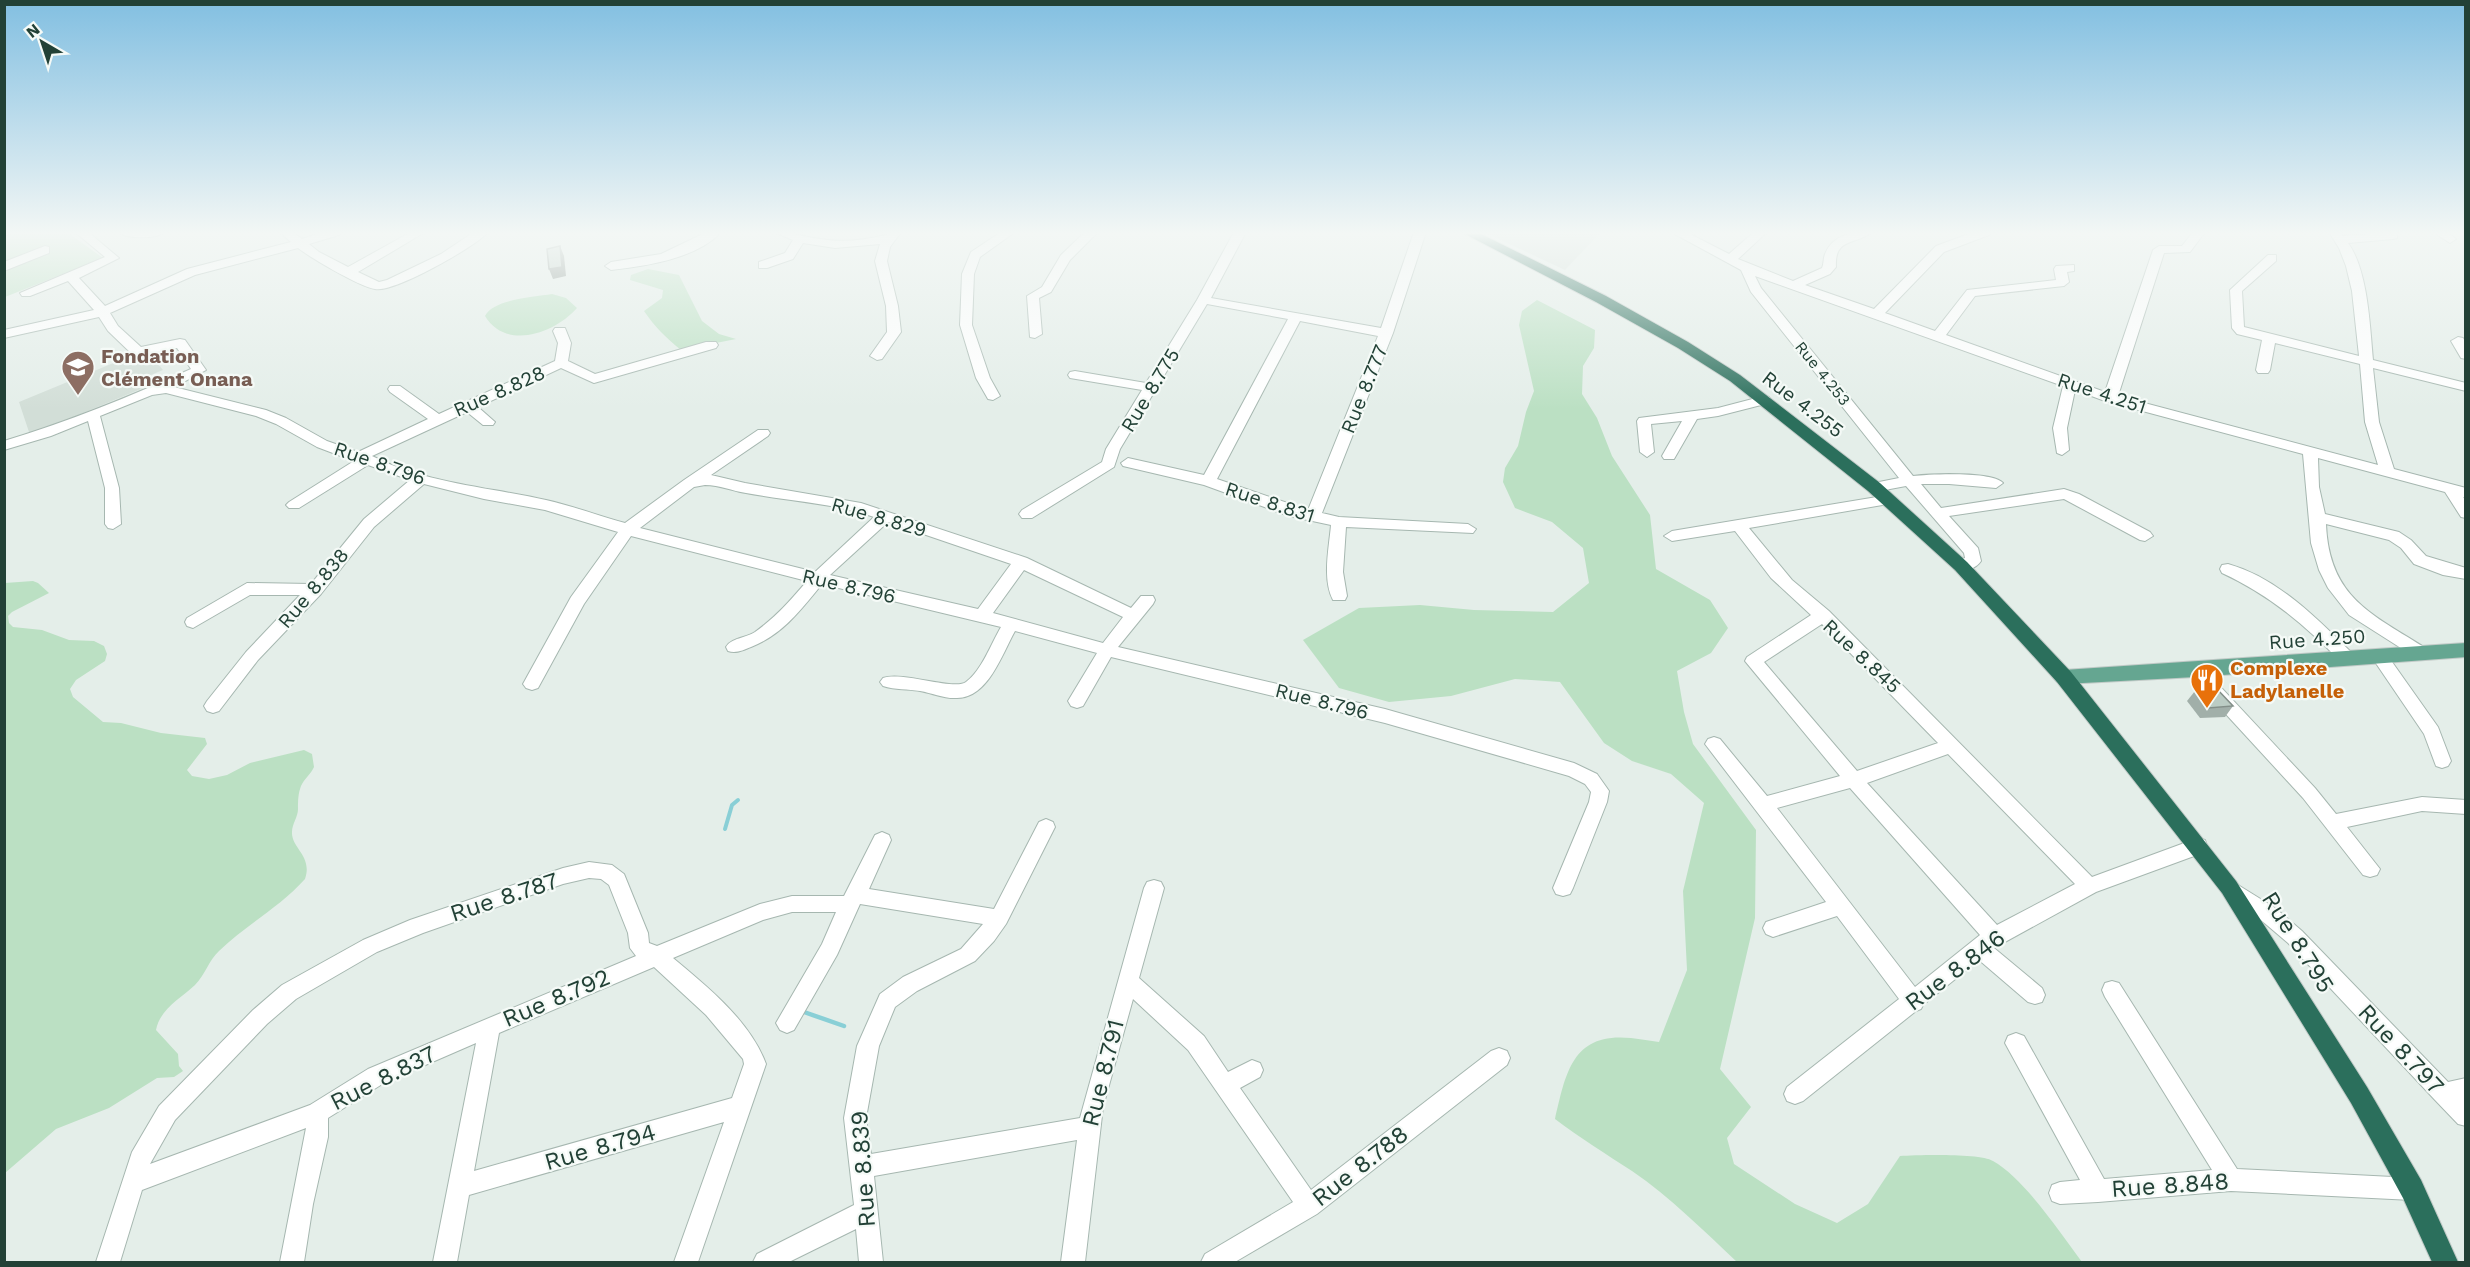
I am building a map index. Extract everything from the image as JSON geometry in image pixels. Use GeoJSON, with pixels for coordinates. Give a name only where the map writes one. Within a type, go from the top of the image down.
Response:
{"type":"FeatureCollection","features":[{"type":"Feature","properties":{"kind":"highway","name":"Rue 4.255"},"geometry":{"type":"LineString","coordinates":[[1585,291],[1683,345],[1764,399],[1874,487],[1960,566],[2064,677]]}},
{"type":"Feature","properties":{"kind":"highway","name":"Rue 8.795"},"geometry":{"type":"LineString","coordinates":[[2064,677],[2229,887],[2359,1095],[2412,1189],[2445,1263]]}},
{"type":"Feature","properties":{"kind":"main road","name":"Rue 4.250"},"geometry":{"type":"LineString","coordinates":[[2064,677],[2466,650]]}},
{"type":"Feature","properties":{"kind":"street"},"geometry":{"type":"LineString","coordinates":[[26,293],[31,291]]}},
{"type":"Feature","properties":{"kind":"street"},"geometry":{"type":"LineString","coordinates":[[4,446],[46,434],[199,370],[180,344],[138,352],[113,328],[103,312],[83,291]]}},
{"type":"Feature","properties":{"kind":"street"},"geometry":{"type":"LineString","coordinates":[[4,334],[103,312],[149,291]]}},
{"type":"Feature","properties":{"kind":"street"},"geometry":{"type":"LineString","coordinates":[[877,356],[894,332],[888,291]]}},
{"type":"Feature","properties":{"kind":"street"},"geometry":{"type":"LineString","coordinates":[[967,291],[966,325],[983,378],[993,396]]}},
{"type":"Feature","properties":{"kind":"street"},"geometry":{"type":"LineString","coordinates":[[1035,334],[1033,296],[1043,291]]}},
{"type":"Feature","properties":{"kind":"street","name":"Rue 8.775"},"geometry":{"type":"LineString","coordinates":[[1027,514],[1109,464],[1113,449],[1208,291]]}},
{"type":"Feature","properties":{"kind":"street"},"geometry":{"type":"LineString","coordinates":[[1386,333],[1400,291]]}},
{"type":"Feature","properties":{"kind":"street","name":"Rue 4.253"},"geometry":{"type":"LineString","coordinates":[[1757,291],[1909,480],[1972,552],[1972,561],[1960,566]]}},
{"type":"Feature","properties":{"kind":"street","name":"Rue 4.251"},"geometry":{"type":"LineString","coordinates":[[1812,291],[2110,398],[2458,491]]}},
{"type":"Feature","properties":{"kind":"street"},"geometry":{"type":"LineString","coordinates":[[1877,314],[1899,291]]}},
{"type":"Feature","properties":{"kind":"street"},"geometry":{"type":"LineString","coordinates":[[1938,336],[1971,293],[1988,291]]}},
{"type":"Feature","properties":{"kind":"street"},"geometry":{"type":"LineString","coordinates":[[2110,398],[2145,291]]}},
{"type":"Feature","properties":{"kind":"street"},"geometry":{"type":"LineString","coordinates":[[2236,291],[2238,328],[2247,333],[2466,387]]}},
{"type":"Feature","properties":{"kind":"street"},"geometry":{"type":"LineString","coordinates":[[2357,291],[2371,417],[2388,473]]}},
{"type":"Feature","properties":{"kind":"street","name":"Rue 8.777"},"geometry":{"type":"LineString","coordinates":[[1203,300],[1386,333],[1312,517]]}},
{"type":"Feature","properties":{"kind":"street"},"geometry":{"type":"LineString","coordinates":[[1208,481],[1296,317]]}},
{"type":"Feature","properties":{"kind":"street"},"geometry":{"type":"LineString","coordinates":[[560,332],[564,337],[566,350],[561,363]]}},
{"type":"Feature","properties":{"kind":"street"},"geometry":{"type":"LineString","coordinates":[[2263,370],[2269,340]]}},
{"type":"Feature","properties":{"kind":"street"},"geometry":{"type":"LineString","coordinates":[[2458,341],[2466,355]]}},
{"type":"Feature","properties":{"kind":"street","name":"Rue 8.828"},"geometry":{"type":"LineString","coordinates":[[294,505],[362,458],[436,419],[561,363],[594,379],[711,345]]}},
{"type":"Feature","properties":{"kind":"street"},"geometry":{"type":"LineString","coordinates":[[1076,375],[1151,388]]}},
{"type":"Feature","properties":{"kind":"street"},"geometry":{"type":"LineString","coordinates":[[2062,450],[2060,428],[2070,383]]}},
{"type":"Feature","properties":{"kind":"street"},"geometry":{"type":"LineString","coordinates":[[395,388],[436,419]]}},
{"type":"Feature","properties":{"kind":"street","name":"Rue 8.796"},"geometry":{"type":"LineString","coordinates":[[158,389],[166,389],[261,413],[281,421],[322,444],[422,479],[484,494],[546,505],[627,529],[818,578],[982,616],[1109,651],[1385,716],[1574,770],[1591,779],[1600,791],[1598,802],[1563,888]]}},
{"type":"Feature","properties":{"kind":"street"},"geometry":{"type":"LineString","coordinates":[[1647,452],[1644,422],[1718,411],[1764,399]]}},
{"type":"Feature","properties":{"kind":"street"},"geometry":{"type":"LineString","coordinates":[[467,405],[488,422]]}},
{"type":"Feature","properties":{"kind":"street"},"geometry":{"type":"LineString","coordinates":[[93,414],[112,488],[113,524]]}},
{"type":"Feature","properties":{"kind":"street"},"geometry":{"type":"LineString","coordinates":[[1669,456],[1692,415]]}},
{"type":"Feature","properties":{"kind":"street"},"geometry":{"type":"LineString","coordinates":[[532,684],[577,601],[627,529],[689,483],[763,433]]}},
{"type":"Feature","properties":{"kind":"street"},"geometry":{"type":"LineString","coordinates":[[2310,453],[2312,487],[2319,517],[2319,543],[2327,570],[2340,594],[2355,611],[2421,653]]}},
{"type":"Feature","properties":{"kind":"street","name":"Rue 8.831"},"geometry":{"type":"LineString","coordinates":[[1128,464],[1208,481],[1270,505],[1339,522],[1335,573],[1339,596]]}},
{"type":"Feature","properties":{"kind":"street"},"geometry":{"type":"LineString","coordinates":[[1874,487],[1909,480],[1956,478],[1996,483]]}},
{"type":"Feature","properties":{"kind":"street","name":"Rue 8.838"},"geometry":{"type":"LineString","coordinates":[[213,706],[252,656],[315,590],[369,523],[422,479]]}},
{"type":"Feature","properties":{"kind":"street","name":"Rue 8.829"},"geometry":{"type":"LineString","coordinates":[[689,483],[718,480],[742,488],[846,504],[1021,562],[1132,615]]}},
{"type":"Feature","properties":{"kind":"street"},"geometry":{"type":"LineString","coordinates":[[2458,491],[2466,513]]}},
{"type":"Feature","properties":{"kind":"street"},"geometry":{"type":"LineString","coordinates":[[1938,513],[2064,494],[2074,496],[2145,536]]}},
{"type":"Feature","properties":{"kind":"street"},"geometry":{"type":"LineString","coordinates":[[1672,536],[1889,500]]}},
{"type":"Feature","properties":{"kind":"street"},"geometry":{"type":"LineString","coordinates":[[734,647],[758,638],[776,625],[818,578],[885,516]]}},
{"type":"Feature","properties":{"kind":"street"},"geometry":{"type":"LineString","coordinates":[[2319,517],[2394,536],[2406,544],[2420,560],[2449,571],[2466,574]]}},
{"type":"Feature","properties":{"kind":"street"},"geometry":{"type":"LineString","coordinates":[[1339,522],[1468,530]]}},
{"type":"Feature","properties":{"kind":"street"},"geometry":{"type":"LineString","coordinates":[[1739,525],[1778,578],[1797,596],[1823,615]]}},
{"type":"Feature","properties":{"kind":"street"},"geometry":{"type":"LineString","coordinates":[[982,616],[1021,562]]}},
{"type":"Feature","properties":{"kind":"street"},"geometry":{"type":"LineString","coordinates":[[2228,568],[2252,579],[2303,613],[2348,659]]}},
{"type":"Feature","properties":{"kind":"street"},"geometry":{"type":"LineString","coordinates":[[193,622],[247,589],[315,590]]}},
{"type":"Feature","properties":{"kind":"street"},"geometry":{"type":"LineString","coordinates":[[1077,701],[1096,665],[1109,651],[1132,615],[1148,600]]}},
{"type":"Feature","properties":{"kind":"street","name":"Rue 8.845"},"geometry":{"type":"LineString","coordinates":[[2034,995],[1987,942],[1753,661],[1823,615],[2089,886]]}},
{"type":"Feature","properties":{"kind":"street"},"geometry":{"type":"LineString","coordinates":[[889,682],[916,684],[957,692],[970,689],[980,678],[1011,624]]}},
{"type":"Feature","properties":{"kind":"street"},"geometry":{"type":"LineString","coordinates":[[2379,656],[2432,732],[2442,761]]}},
{"type":"Feature","properties":{"kind":"street"},"geometry":{"type":"LineString","coordinates":[[2195,670],[2309,793],[2370,869]]}},
{"type":"Feature","properties":{"kind":"street"},"geometry":{"type":"LineString","coordinates":[[1714,744],[1763,804],[1914,1002]]}},
{"type":"Feature","properties":{"kind":"street"},"geometry":{"type":"LineString","coordinates":[[1763,804],[1854,780],[1952,745]]}},
{"type":"Feature","properties":{"kind":"street"},"geometry":{"type":"LineString","coordinates":[[2332,822],[2422,804],[2466,807]]}},
{"type":"Feature","properties":{"kind":"street","name":"Rue 8.839"},"geometry":{"type":"LineString","coordinates":[[871,1263],[855,1118],[868,1046],[887,1001],[910,984],[968,955],[987,935],[999,918],[1046,827]]}},
{"type":"Feature","properties":{"kind":"street"},"geometry":{"type":"LineString","coordinates":[[787,1023],[830,949],[882,840]]}},
{"type":"Feature","properties":{"kind":"street","name":"Rue 8.846"},"geometry":{"type":"LineString","coordinates":[[1795,1094],[1987,942],[2089,886],[2198,846]]}},
{"type":"Feature","properties":{"kind":"street","name":"Rue 8.787"},"geometry":{"type":"LineString","coordinates":[[108,1263],[143,1152],[167,1113],[260,1017],[289,992],[370,946],[417,926],[563,876],[605,871],[617,880],[638,933],[640,948],[656,955],[742,1039],[754,1058],[755,1064],[741,1106],[700,1211],[686,1263]]}},
{"type":"Feature","properties":{"kind":"street","name":"Rue 8.797"},"geometry":{"type":"LineString","coordinates":[[2229,887],[2268,914],[2295,937],[2466,1116]]}},
{"type":"Feature","properties":{"kind":"street","name":"Rue 8.791"},"geometry":{"type":"LineString","coordinates":[[1073,1263],[1092,1107],[1154,888]]}},
{"type":"Feature","properties":{"kind":"street","name":"Rue 8.792"},"geometry":{"type":"LineString","coordinates":[[445,1263],[490,1027],[760,912],[792,904],[852,899],[999,918]]}},
{"type":"Feature","properties":{"kind":"street"},"geometry":{"type":"LineString","coordinates":[[1773,928],[1841,906]]}},
{"type":"Feature","properties":{"kind":"street"},"geometry":{"type":"LineString","coordinates":[[1127,981],[1196,1042],[1310,1206]]}},
{"type":"Feature","properties":{"kind":"street"},"geometry":{"type":"LineString","coordinates":[[2112,990],[2231,1180]]}},
{"type":"Feature","properties":{"kind":"street","name":"Rue 8.837"},"geometry":{"type":"LineString","coordinates":[[292,1263],[301,1204],[317,1137],[317,1113],[376,1076],[490,1027]]}},
{"type":"Feature","properties":{"kind":"street","name":"Rue 8.848"},"geometry":{"type":"LineString","coordinates":[[2016,1043],[2098,1191],[2231,1180],[2412,1189]]}},
{"type":"Feature","properties":{"kind":"street","name":"Rue 8.788"},"geometry":{"type":"LineString","coordinates":[[1212,1263],[1310,1206],[1499,1058]]}},
{"type":"Feature","properties":{"kind":"street"},"geometry":{"type":"LineString","coordinates":[[1225,1084],[1252,1070]]}},
{"type":"Feature","properties":{"kind":"street"},"geometry":{"type":"LineString","coordinates":[[2443,1093],[2466,1088]]}},
{"type":"Feature","properties":{"kind":"street","name":"Rue 8.794"},"geometry":{"type":"LineString","coordinates":[[459,1187],[741,1106]]}},
{"type":"Feature","properties":{"kind":"street"},"geometry":{"type":"LineString","coordinates":[[133,1182],[317,1113]]}},
{"type":"Feature","properties":{"kind":"street"},"geometry":{"type":"LineString","coordinates":[[862,1167],[1089,1127]]}},
{"type":"Feature","properties":{"kind":"street"},"geometry":{"type":"LineString","coordinates":[[2060,1193],[2098,1191]]}},
{"type":"Feature","properties":{"kind":"street"},"geometry":{"type":"LineString","coordinates":[[765,1263],[866,1212]]}},
{"type":"Feature","properties":{"kind":"shaded area","name":"Fondation Clément Onana"},"geometry":{"type":"Polygon","coordinates":[[[128,357],[135,365],[153,358],[163,370],[141,379],[148,386],[30,435],[19,402],[128,357]]]}},
{"type":"Feature","properties":{"kind":"green space"},"geometry":{"type":"Polygon","coordinates":[[[5,291],[20,291],[5,297],[5,291]]]}},
{"type":"Feature","properties":{"kind":"green space"},"geometry":{"type":"Polygon","coordinates":[[[663,291],[687,291],[702,321],[719,334],[736,339],[681,350],[661,332],[644,311],[662,298],[663,291]]]}},
{"type":"Feature","properties":{"kind":"green space"},"geometry":{"type":"Polygon","coordinates":[[[552,294],[566,298],[577,308],[568,317],[544,331],[531,335],[505,333],[494,327],[485,316],[489,310],[505,302],[552,294]]]}},
{"type":"Feature","properties":{"kind":"green space"},"geometry":{"type":"Polygon","coordinates":[[[1537,300],[1595,330],[1594,348],[1583,366],[1582,394],[1597,418],[1612,456],[1650,515],[1656,569],[1710,600],[1728,628],[1711,653],[1677,671],[1684,712],[1693,744],[1756,830],[1755,918],[1720,1069],[1751,1107],[1727,1138],[1734,1164],[1795,1204],[1837,1223],[1868,1204],[1900,1156],[1948,1155],[1986,1158],[2005,1169],[2029,1193],[2082,1262],[1737,1262],[1660,1192],[1555,1119],[1568,1072],[1584,1049],[1596,1042],[1611,1038],[1659,1042],[1687,970],[1683,891],[1704,803],[1671,774],[1632,761],[1604,743],[1560,682],[1515,679],[1451,696],[1389,702],[1339,688],[1303,640],[1359,608],[1420,605],[1474,610],[1553,612],[1589,583],[1583,548],[1552,522],[1515,508],[1503,482],[1505,468],[1518,446],[1526,412],[1534,391],[1519,325],[1522,311],[1537,300]]]}},
{"type":"Feature","properties":{"kind":"green space"},"geometry":{"type":"Polygon","coordinates":[[[33,581],[49,593],[12,612],[8,616],[9,623],[13,627],[42,630],[69,640],[94,641],[104,646],[107,654],[105,661],[76,680],[70,689],[73,697],[103,722],[121,723],[161,733],[205,738],[207,744],[187,770],[192,776],[209,779],[227,775],[250,763],[304,750],[312,754],[314,767],[301,786],[298,812],[292,832],[306,864],[305,879],[219,951],[195,985],[166,1010],[158,1023],[156,1030],[178,1054],[179,1066],[183,1071],[174,1077],[157,1078],[109,1108],[56,1129],[5,1173],[5,583],[33,581]]]}},
{"type":"Feature","properties":{"kind":"building"},"geometry":{"type":"Polygon","coordinates":[[[2217,689],[2233,706],[2208,708],[2195,691],[2217,689]]]}},
{"type":"Feature","properties":{"kind":"waterway"},"geometry":{"type":"LineString","coordinates":[[725,829],[732,805],[738,800]]}},
{"type":"Feature","properties":{"kind":"waterway"},"geometry":{"type":"LineString","coordinates":[[804,1012],[844,1026]]}},
{"type":"Feature","properties":{"kind":"place","name":"Fondation Clément Onana"},"geometry":{"type":"Point","coordinates":[78,396]}},
{"type":"Feature","properties":{"kind":"place","name":"Complexe Ladylanelle"},"geometry":{"type":"Point","coordinates":[2207,709]}}]}
